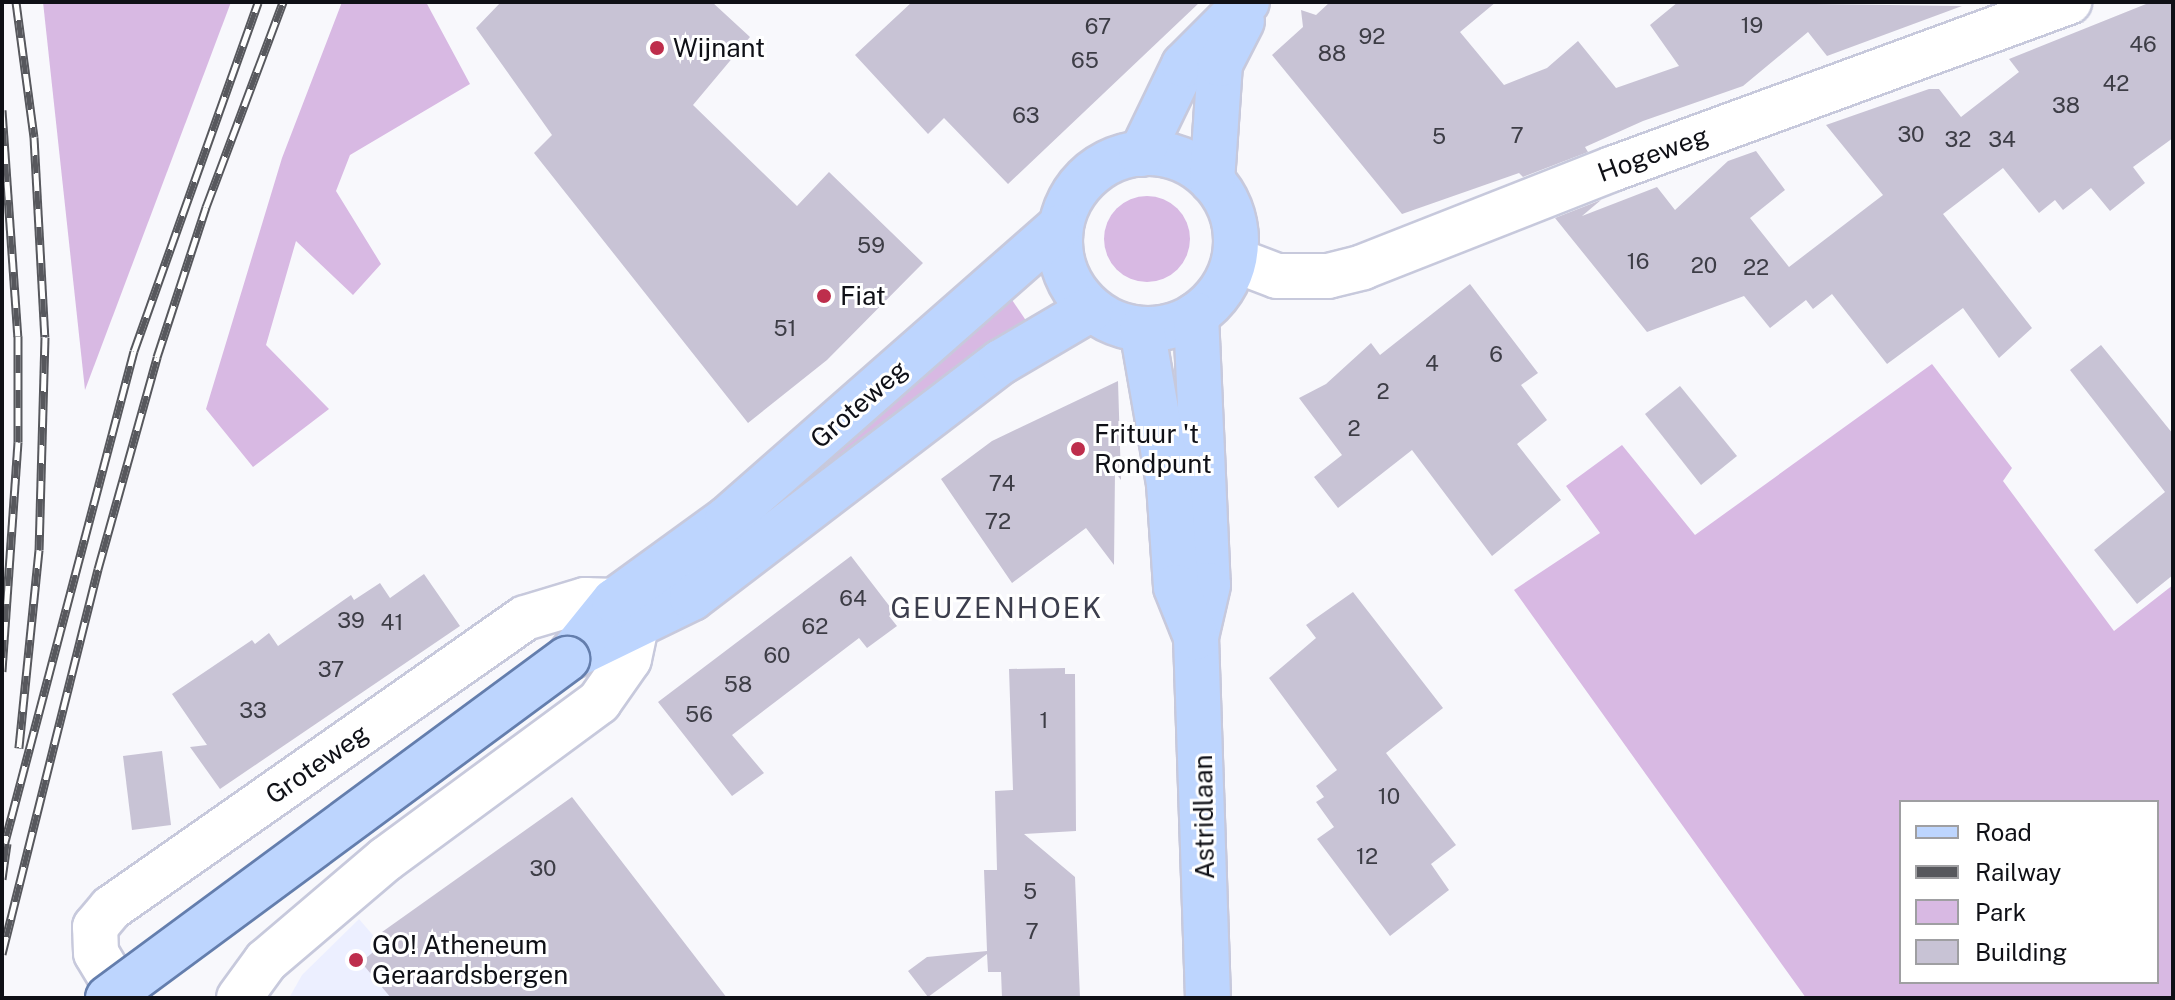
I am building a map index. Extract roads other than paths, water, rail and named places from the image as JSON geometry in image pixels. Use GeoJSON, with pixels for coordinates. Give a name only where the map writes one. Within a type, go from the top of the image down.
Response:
{"type":"FeatureCollection","features":[{"type":"Feature","properties":{"kind":"main road"},"geometry":{"type":"LineString","coordinates":[[1141,154],[1184,65],[1250,2]]}},
{"type":"Feature","properties":{"kind":"main road"},"geometry":{"type":"LineString","coordinates":[[1212,181],[1220,64],[1250,2]]}},
{"type":"Feature","properties":{"kind":"main road","name":"Groteweg"},"geometry":{"type":"LineString","coordinates":[[1141,154],[1169,155],[1212,181],[1230,205],[1238,230],[1235,260],[1223,287],[1196,315],[1171,326],[1142,329],[1114,323],[1091,309],[1072,289],[1060,260],[1059,227],[1070,196],[1090,173],[1106,162],[1141,154]]}},
{"type":"Feature","properties":{"kind":"main road","name":"Groteweg"},"geometry":{"type":"LineString","coordinates":[[108,998],[624,615],[727,519],[1059,227]]}},
{"type":"Feature","properties":{"kind":"main road","name":"Groteweg"},"geometry":{"type":"LineString","coordinates":[[624,615],[692,598],[1001,362],[1091,309]]}},
{"type":"Feature","properties":{"kind":"main road","name":"Astridlaan"},"geometry":{"type":"LineString","coordinates":[[1196,315],[1208,585],[1196,637],[1208,998]]}},
{"type":"Feature","properties":{"kind":"main road","name":"Astridlaan"},"geometry":{"type":"LineString","coordinates":[[1142,329],[1169,484],[1176,587],[1196,637]]}},
{"type":"Feature","properties":{"kind":"street","name":"Hogeweg"},"geometry":{"type":"LineString","coordinates":[[1235,260],[1277,276],[1328,276],[1363,267],[1612,169],[2069,2]]}},
{"type":"Feature","properties":{"kind":"street","name":"Groteweg"},"geometry":{"type":"LineString","coordinates":[[123,998],[96,953],[95,927],[111,908],[525,618],[585,600],[624,615]]}},
{"type":"Feature","properties":{"kind":"street"},"geometry":{"type":"LineString","coordinates":[[239,998],[266,961],[386,859],[599,702],[629,659],[624,615]]}},
{"type":"Feature","properties":{"kind":"railway"},"geometry":{"type":"LineString","coordinates":[[16,2],[34,137],[45,337],[39,550],[19,748]]}},
{"type":"Feature","properties":{"kind":"railway"},"geometry":{"type":"LineString","coordinates":[[2,853],[134,351],[258,2]]}},
{"type":"Feature","properties":{"kind":"railway"},"geometry":{"type":"LineString","coordinates":[[2,954],[98,569],[157,357],[206,207],[283,2]]}},
{"type":"Feature","properties":{"kind":"railway"},"geometry":{"type":"LineString","coordinates":[[2,110],[18,336],[18,442],[2,671]]}},
{"type":"Feature","properties":{"kind":"railway"},"geometry":{"type":"LineString","coordinates":[[2,879],[7,843]]}},
{"type":"Feature","properties":{"kind":"place","name":"Wijnant"},"geometry":{"type":"Point","coordinates":[657,48]}},
{"type":"Feature","properties":{"kind":"place","name":"Fiat"},"geometry":{"type":"Point","coordinates":[824,296]}},
{"type":"Feature","properties":{"kind":"place","name":"Frituur 't Rondpunt"},"geometry":{"type":"Point","coordinates":[1078,449]}},
{"type":"Feature","properties":{"kind":"place","name":"GO! Atheneum Geraardsbergen"},"geometry":{"type":"Point","coordinates":[356,960]}},
{"type":"Feature","properties":{"kind":"district","name":"GEUZENHOEK"},"geometry":{"type":"Point","coordinates":[997,608]}}]}
